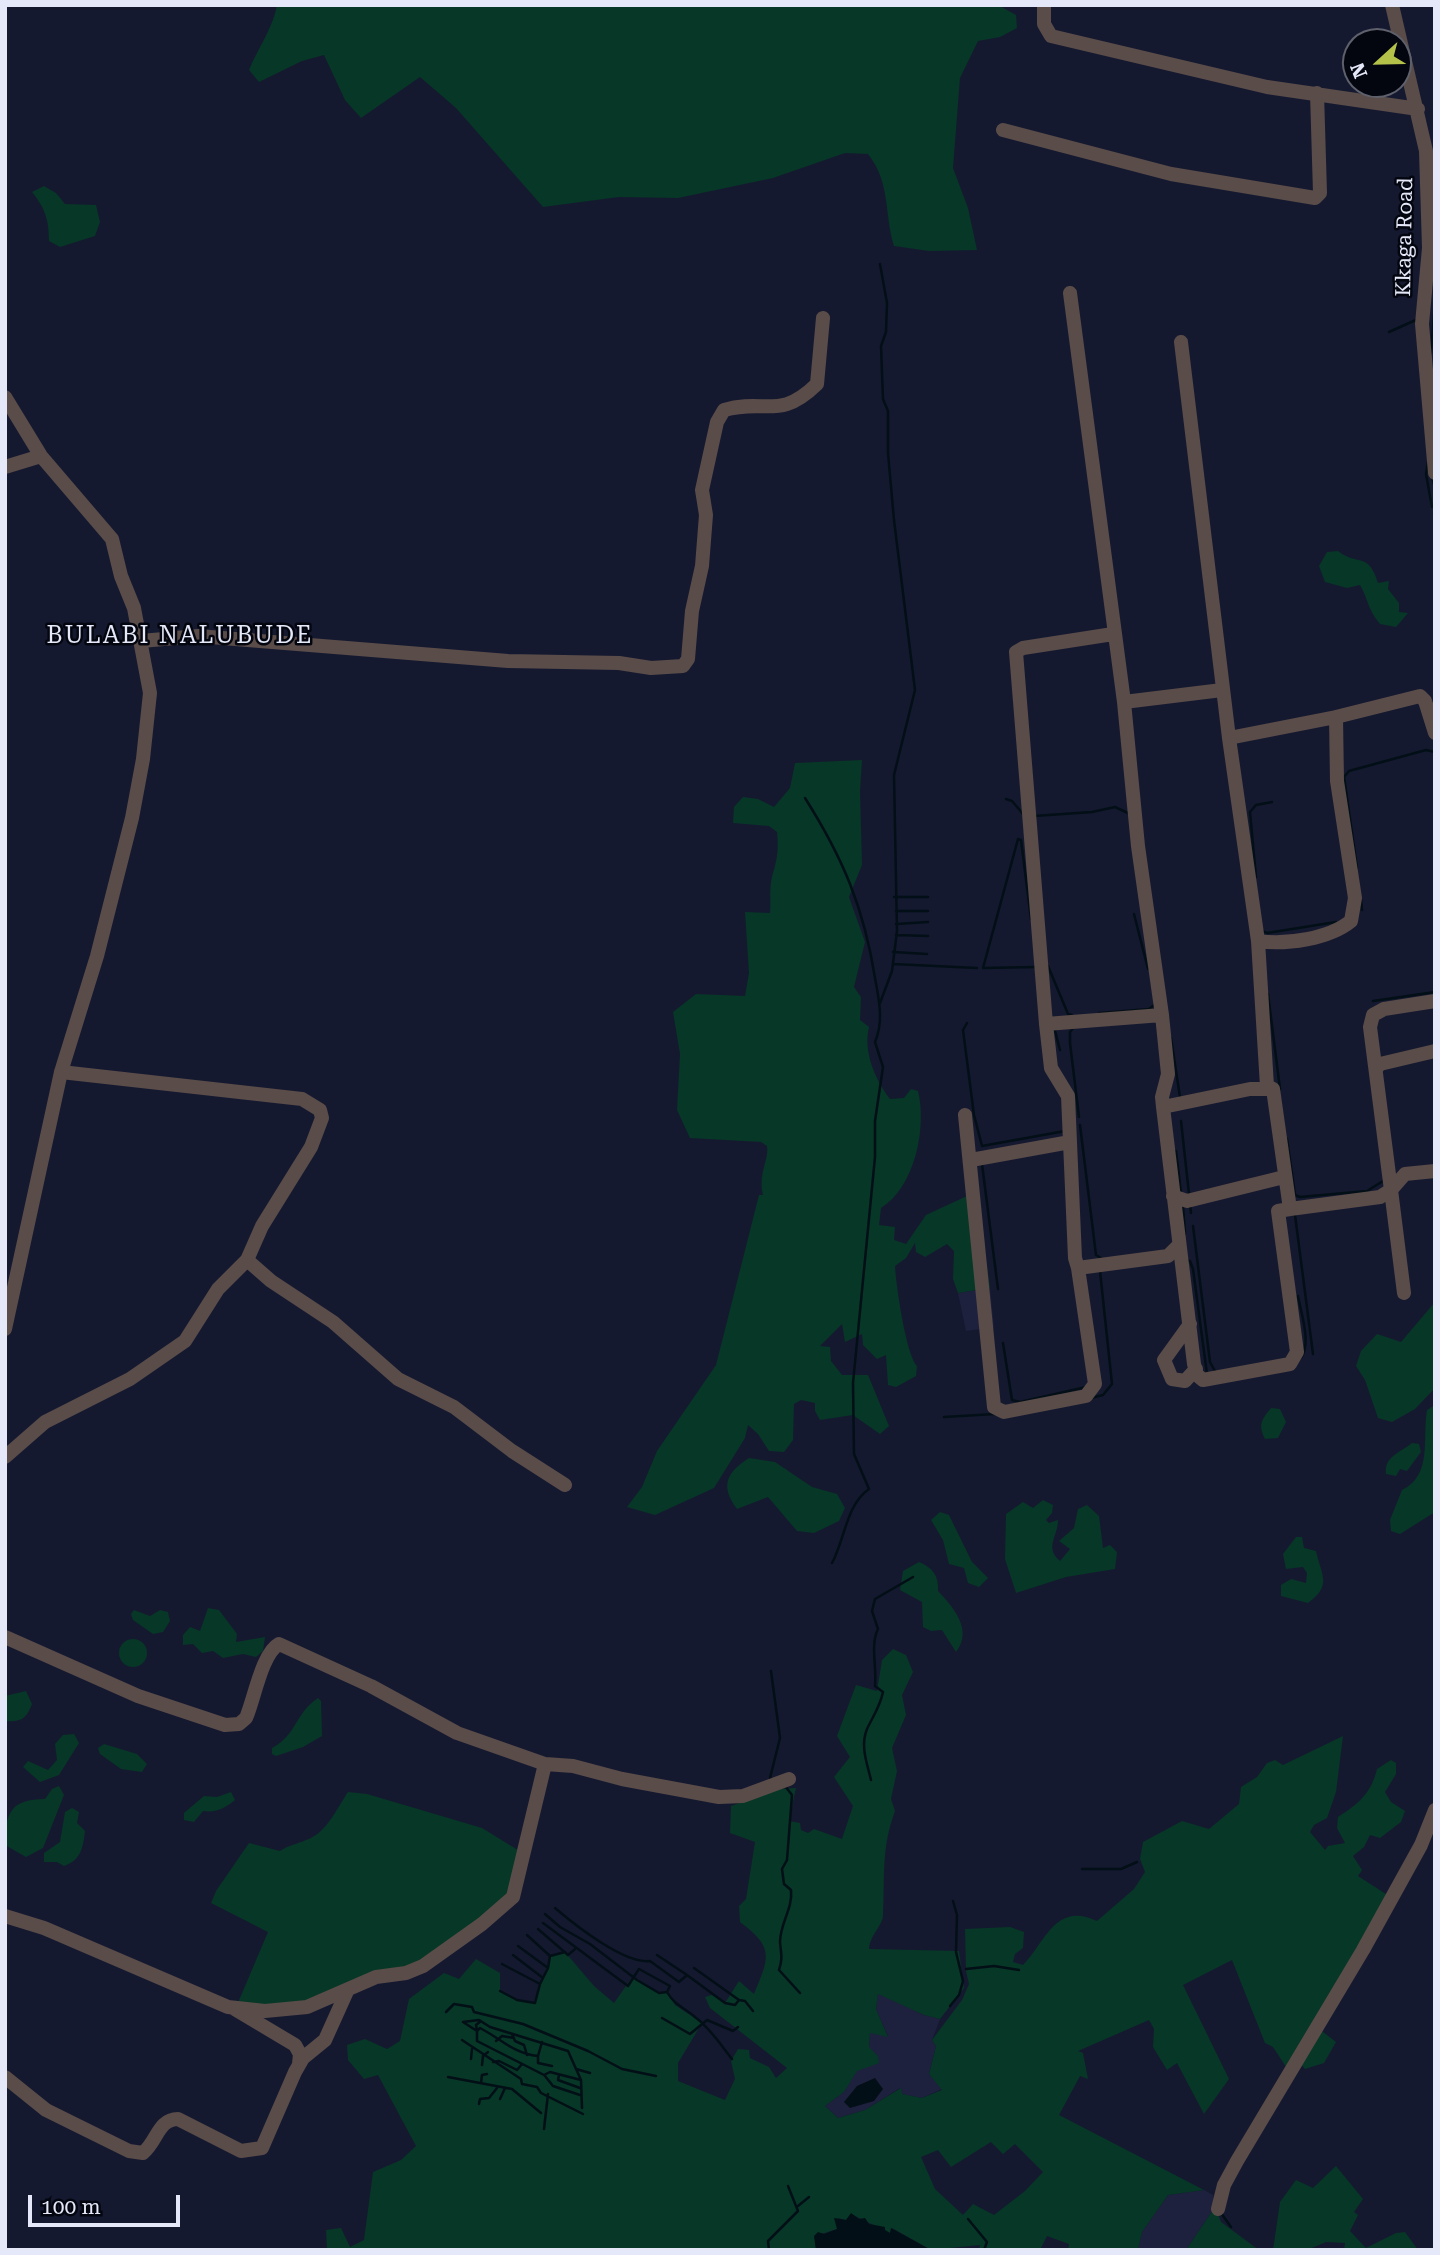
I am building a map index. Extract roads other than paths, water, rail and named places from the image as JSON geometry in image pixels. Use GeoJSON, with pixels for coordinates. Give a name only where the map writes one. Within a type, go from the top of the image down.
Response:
{"type":"FeatureCollection","features":[{"type":"Feature","properties":{"kind":"street"},"geometry":{"type":"LineString","coordinates":[[1044,5],[1044,24],[1051,36],[1267,88],[1418,109]]}},
{"type":"Feature","properties":{"kind":"street","name":"Kkaga Road"},"geometry":{"type":"LineString","coordinates":[[1392,5],[1426,151],[1430,304],[1422,324],[1435,473]]}},
{"type":"Feature","properties":{"kind":"street"},"geometry":{"type":"LineString","coordinates":[[1003,130],[1171,174],[1315,198],[1320,193],[1317,93]]}},
{"type":"Feature","properties":{"kind":"street"},"geometry":{"type":"LineString","coordinates":[[1070,293],[1124,702],[1138,846],[1162,1015],[1168,1074],[1161,1097],[1173,1196],[1176,1255],[1196,1369],[1203,1380],[1290,1364],[1297,1352],[1278,1211],[1380,1197],[1391,1190],[1405,1174],[1435,1171]]}},
{"type":"Feature","properties":{"kind":"street"},"geometry":{"type":"LineString","coordinates":[[141,641],[198,636],[508,660],[619,663],[651,668],[683,666],[688,659],[692,611],[702,566],[706,514],[702,490],[717,422],[724,410],[738,406],[784,406],[800,400],[809,392],[817,384],[823,318]]}},
{"type":"Feature","properties":{"kind":"street"},"geometry":{"type":"LineString","coordinates":[[1181,342],[1202,498],[1222,690],[1258,941],[1267,1086],[1273,1089]]}},
{"type":"Feature","properties":{"kind":"street"},"geometry":{"type":"LineString","coordinates":[[5,397],[41,456],[112,539],[141,641],[150,693],[137,795],[97,956],[61,1072],[5,1329]]}},
{"type":"Feature","properties":{"kind":"street"},"geometry":{"type":"LineString","coordinates":[[5,467],[41,456]]}},
{"type":"Feature","properties":{"kind":"street"},"geometry":{"type":"LineString","coordinates":[[965,1115],[983,1320],[994,1407],[1004,1412],[1086,1396],[1095,1384],[1075,1258],[1068,1096],[1051,1068],[1016,652],[1023,648],[1113,634]]}},
{"type":"Feature","properties":{"kind":"street"},"geometry":{"type":"LineString","coordinates":[[1124,702],[1222,690]]}},
{"type":"Feature","properties":{"kind":"street"},"geometry":{"type":"LineString","coordinates":[[1229,738],[1336,717],[1420,696],[1425,701],[1435,733]]}},
{"type":"Feature","properties":{"kind":"street"},"geometry":{"type":"LineString","coordinates":[[1258,941],[1272,943],[1338,932],[1351,921],[1355,898],[1337,781],[1336,717]]}},
{"type":"Feature","properties":{"kind":"street"},"geometry":{"type":"LineString","coordinates":[[1404,1293],[1370,1027],[1373,1015],[1384,1009],[1435,1000]]}},
{"type":"Feature","properties":{"kind":"street"},"geometry":{"type":"LineString","coordinates":[[1046,1024],[1162,1015]]}},
{"type":"Feature","properties":{"kind":"street"},"geometry":{"type":"LineString","coordinates":[[1376,1069],[1380,1064],[1435,1051]]}},
{"type":"Feature","properties":{"kind":"street"},"geometry":{"type":"LineString","coordinates":[[5,1457],[46,1422],[85,1399],[118,1386],[185,1341],[218,1289],[247,1260],[261,1226],[311,1147],[322,1118],[320,1110],[302,1099],[61,1072]]}},
{"type":"Feature","properties":{"kind":"street"},"geometry":{"type":"LineString","coordinates":[[1163,1108],[1250,1089],[1273,1089]]}},
{"type":"Feature","properties":{"kind":"street"},"geometry":{"type":"LineString","coordinates":[[1273,1089],[1290,1209]]}},
{"type":"Feature","properties":{"kind":"street"},"geometry":{"type":"LineString","coordinates":[[971,1160],[1070,1142]]}},
{"type":"Feature","properties":{"kind":"street"},"geometry":{"type":"LineString","coordinates":[[1173,1196],[1187,1201],[1284,1177]]}},
{"type":"Feature","properties":{"kind":"street"},"geometry":{"type":"LineString","coordinates":[[1078,1268],[1176,1255]]}},
{"type":"Feature","properties":{"kind":"street"},"geometry":{"type":"LineString","coordinates":[[247,1260],[277,1286],[333,1322],[398,1379],[454,1407],[512,1451],[565,1485]]}},
{"type":"Feature","properties":{"kind":"street"},"geometry":{"type":"LineString","coordinates":[[1190,1324],[1164,1360],[1172,1379],[1185,1381],[1196,1369]]}},
{"type":"Feature","properties":{"kind":"street"},"geometry":{"type":"LineString","coordinates":[[5,1637],[138,1696],[225,1725],[239,1724],[246,1718],[264,1664],[272,1648],[279,1644],[372,1686],[457,1733],[545,1764],[573,1766],[622,1779],[719,1797],[743,1796],[789,1779]]}},
{"type":"Feature","properties":{"kind":"street"},"geometry":{"type":"LineString","coordinates":[[232,2007],[291,2010],[320,2003],[376,1977],[406,1973],[424,1966],[482,1924],[513,1897],[545,1764]]}},
{"type":"Feature","properties":{"kind":"street"},"geometry":{"type":"LineString","coordinates":[[1218,2209],[1224,2185],[1304,2045],[1363,1950],[1421,1845],[1435,1810]]}},
{"type":"Feature","properties":{"kind":"street"},"geometry":{"type":"LineString","coordinates":[[5,1916],[44,1928],[232,2007],[254,2024],[295,2045],[300,2053],[299,2064],[271,2132],[261,2148],[252,2151],[240,2151],[178,2119],[170,2119],[161,2126],[152,2146],[143,2153],[129,2151],[46,2110],[5,2077]]}},
{"type":"Feature","properties":{"kind":"street"},"geometry":{"type":"LineString","coordinates":[[299,2064],[325,2040],[348,1989]]}},
{"type":"Feature","properties":{"kind":"waterway"},"geometry":{"type":"LineString","coordinates":[[880,264],[887,303],[886,332],[881,346],[883,399],[888,411],[888,453],[894,520],[915,690],[894,775],[897,931],[892,971],[880,1003]]}},
{"type":"Feature","properties":{"kind":"waterway"},"geometry":{"type":"LineString","coordinates":[[1433,274],[1435,291]]}},
{"type":"Feature","properties":{"kind":"waterway"},"geometry":{"type":"LineString","coordinates":[[1431,353],[1435,301]]}},
{"type":"Feature","properties":{"kind":"waterway"},"geometry":{"type":"LineString","coordinates":[[1389,332],[1418,319]]}},
{"type":"Feature","properties":{"kind":"waterway"},"geometry":{"type":"LineString","coordinates":[[1428,462],[1426,474],[1432,507]]}},
{"type":"Feature","properties":{"kind":"waterway"},"geometry":{"type":"LineString","coordinates":[[1432,477],[1435,488]]}},
{"type":"Feature","properties":{"kind":"waterway"},"geometry":{"type":"LineString","coordinates":[[1434,514],[1435,518]]}},
{"type":"Feature","properties":{"kind":"waterway"},"geometry":{"type":"LineString","coordinates":[[1357,868],[1344,777],[1349,771],[1426,750],[1435,752]]}},
{"type":"Feature","properties":{"kind":"waterway"},"geometry":{"type":"LineString","coordinates":[[805,798],[841,863],[865,929],[880,1010],[875,1042],[883,1067],[875,1121],[875,1157],[853,1383],[854,1454],[869,1489],[855,1504],[832,1563]]}},
{"type":"Feature","properties":{"kind":"waterway"},"geometry":{"type":"LineString","coordinates":[[1006,799],[1012,801],[1023,814]]}},
{"type":"Feature","properties":{"kind":"waterway"},"geometry":{"type":"LineString","coordinates":[[1256,877],[1250,812],[1256,805],[1272,802]]}},
{"type":"Feature","properties":{"kind":"waterway"},"geometry":{"type":"LineString","coordinates":[[1034,816],[1092,812],[1115,807],[1130,814]]}},
{"type":"Feature","properties":{"kind":"waterway"},"geometry":{"type":"LineString","coordinates":[[1031,919],[1021,840],[1018,839],[983,968],[1037,967]]}},
{"type":"Feature","properties":{"kind":"waterway"},"geometry":{"type":"LineString","coordinates":[[894,897],[928,897]]}},
{"type":"Feature","properties":{"kind":"waterway"},"geometry":{"type":"LineString","coordinates":[[1361,899],[1362,910]]}},
{"type":"Feature","properties":{"kind":"waterway"},"geometry":{"type":"LineString","coordinates":[[896,911],[928,911]]}},
{"type":"Feature","properties":{"kind":"waterway"},"geometry":{"type":"LineString","coordinates":[[1134,914],[1148,969]]}},
{"type":"Feature","properties":{"kind":"waterway"},"geometry":{"type":"LineString","coordinates":[[896,924],[928,922]]}},
{"type":"Feature","properties":{"kind":"waterway"},"geometry":{"type":"LineString","coordinates":[[1263,931],[1267,933],[1336,922]]}},
{"type":"Feature","properties":{"kind":"waterway"},"geometry":{"type":"LineString","coordinates":[[896,935],[928,936]]}},
{"type":"Feature","properties":{"kind":"waterway"},"geometry":{"type":"LineString","coordinates":[[893,952],[927,954]]}},
{"type":"Feature","properties":{"kind":"waterway"},"geometry":{"type":"LineString","coordinates":[[893,964],[977,968]]}},
{"type":"Feature","properties":{"kind":"waterway"},"geometry":{"type":"LineString","coordinates":[[1048,966],[1068,1014],[1072,1015]]}},
{"type":"Feature","properties":{"kind":"waterway"},"geometry":{"type":"LineString","coordinates":[[1373,1001],[1435,992]]}},
{"type":"Feature","properties":{"kind":"waterway"},"geometry":{"type":"LineString","coordinates":[[1268,994],[1280,1089]]}},
{"type":"Feature","properties":{"kind":"waterway"},"geometry":{"type":"LineString","coordinates":[[1099,1013],[1149,1009],[1154,1005]]}},
{"type":"Feature","properties":{"kind":"waterway"},"geometry":{"type":"LineString","coordinates":[[967,1023],[963,1030],[974,1115],[982,1146],[1065,1131]]}},
{"type":"Feature","properties":{"kind":"waterway"},"geometry":{"type":"LineString","coordinates":[[1054,1027],[1060,1050]]}},
{"type":"Feature","properties":{"kind":"waterway"},"geometry":{"type":"LineString","coordinates":[[1074,1027],[1070,1032],[1070,1043],[1079,1117]]}},
{"type":"Feature","properties":{"kind":"waterway"},"geometry":{"type":"LineString","coordinates":[[1171,1038],[1180,1097]]}},
{"type":"Feature","properties":{"kind":"waterway"},"geometry":{"type":"LineString","coordinates":[[1181,1121],[1189,1194]]}},
{"type":"Feature","properties":{"kind":"waterway"},"geometry":{"type":"LineString","coordinates":[[1080,1125],[1096,1255],[1101,1258]]}},
{"type":"Feature","properties":{"kind":"waterway"},"geometry":{"type":"LineString","coordinates":[[1287,1139],[1295,1195],[1300,1197],[1367,1191],[1383,1181]]}},
{"type":"Feature","properties":{"kind":"waterway"},"geometry":{"type":"LineString","coordinates":[[1176,1151],[1181,1193]]}},
{"type":"Feature","properties":{"kind":"waterway"},"geometry":{"type":"LineString","coordinates":[[982,1164],[998,1289]]}},
{"type":"Feature","properties":{"kind":"waterway"},"geometry":{"type":"LineString","coordinates":[[1190,1204],[1191,1213]]}},
{"type":"Feature","properties":{"kind":"waterway"},"geometry":{"type":"LineString","coordinates":[[1183,1206],[1185,1234]]}},
{"type":"Feature","properties":{"kind":"waterway"},"geometry":{"type":"LineString","coordinates":[[1295,1215],[1313,1354]]}},
{"type":"Feature","properties":{"kind":"waterway"},"geometry":{"type":"LineString","coordinates":[[1193,1226],[1210,1362],[1216,1373]]}},
{"type":"Feature","properties":{"kind":"waterway"},"geometry":{"type":"LineString","coordinates":[[1185,1260],[1190,1261],[1193,1269],[1207,1374]]}},
{"type":"Feature","properties":{"kind":"waterway"},"geometry":{"type":"LineString","coordinates":[[1091,1398],[1103,1395],[1112,1384],[1100,1271]]}},
{"type":"Feature","properties":{"kind":"waterway"},"geometry":{"type":"LineString","coordinates":[[1298,1296],[1306,1339],[1299,1360]]}},
{"type":"Feature","properties":{"kind":"waterway"},"geometry":{"type":"LineString","coordinates":[[1003,1343],[1012,1400],[1020,1402],[1086,1387]]}},
{"type":"Feature","properties":{"kind":"waterway"},"geometry":{"type":"LineString","coordinates":[[944,1417],[995,1414]]}},
{"type":"Feature","properties":{"kind":"waterway"},"geometry":{"type":"LineString","coordinates":[[871,1780],[864,1742],[883,1692],[875,1686],[874,1649],[878,1629],[872,1611],[875,1599],[913,1577]]}},
{"type":"Feature","properties":{"kind":"waterway"},"geometry":{"type":"LineString","coordinates":[[771,1671],[780,1738],[770,1778],[773,1780]]}},
{"type":"Feature","properties":{"kind":"waterway"},"geometry":{"type":"LineString","coordinates":[[785,1786],[792,1795],[787,1860],[782,1869],[784,1884],[791,1890],[791,1897],[781,1935],[779,1970],[800,1993]]}},
{"type":"Feature","properties":{"kind":"waterway"},"geometry":{"type":"LineString","coordinates":[[1082,1869],[1121,1869],[1137,1862]]}},
{"type":"Feature","properties":{"kind":"waterway"},"geometry":{"type":"LineString","coordinates":[[950,2006],[959,1995],[963,1981],[956,1952],[957,1915],[953,1901]]}},
{"type":"Feature","properties":{"kind":"waterway"},"geometry":{"type":"LineString","coordinates":[[555,1908],[614,1950],[639,1960],[650,1961],[679,1982],[687,1975],[725,2003],[735,2005],[739,2000],[745,2001],[753,2011]]}},
{"type":"Feature","properties":{"kind":"waterway"},"geometry":{"type":"LineString","coordinates":[[545,1914],[637,1980],[659,1993],[667,1992],[676,2003],[706,2026],[732,2059]]}},
{"type":"Feature","properties":{"kind":"waterway"},"geometry":{"type":"LineString","coordinates":[[543,1923],[628,1986],[639,1969],[670,1986],[667,1992]]}},
{"type":"Feature","properties":{"kind":"waterway"},"geometry":{"type":"LineString","coordinates":[[538,1929],[568,1955],[575,1949]]}},
{"type":"Feature","properties":{"kind":"waterway"},"geometry":{"type":"LineString","coordinates":[[527,1935],[550,1956],[565,1952]]}},
{"type":"Feature","properties":{"kind":"waterway"},"geometry":{"type":"LineString","coordinates":[[518,1946],[548,1968],[550,1956]]}},
{"type":"Feature","properties":{"kind":"waterway"},"geometry":{"type":"LineString","coordinates":[[513,1955],[543,1978],[548,1968]]}},
{"type":"Feature","properties":{"kind":"waterway"},"geometry":{"type":"LineString","coordinates":[[657,1955],[687,1975]]}},
{"type":"Feature","properties":{"kind":"waterway"},"geometry":{"type":"LineString","coordinates":[[502,1964],[540,1984],[543,1978]]}},
{"type":"Feature","properties":{"kind":"waterway"},"geometry":{"type":"LineString","coordinates":[[966,1969],[994,1966],[1019,1970]]}},
{"type":"Feature","properties":{"kind":"waterway"},"geometry":{"type":"LineString","coordinates":[[694,1968],[739,2000]]}},
{"type":"Feature","properties":{"kind":"waterway"},"geometry":{"type":"LineString","coordinates":[[500,1991],[517,2000],[535,2003],[540,1984]]}},
{"type":"Feature","properties":{"kind":"waterway"},"geometry":{"type":"LineString","coordinates":[[446,2012],[454,2004],[472,2007],[474,2012],[523,2024],[588,2051],[622,2069],[656,2076]]}},
{"type":"Feature","properties":{"kind":"waterway"},"geometry":{"type":"LineString","coordinates":[[662,2018],[690,2034],[707,2020],[733,2031],[738,2027]]}},
{"type":"Feature","properties":{"kind":"waterway"},"geometry":{"type":"LineString","coordinates":[[463,2022],[479,2020],[490,2027],[568,2051],[581,2080],[582,2108]]}},
{"type":"Feature","properties":{"kind":"waterway"},"geometry":{"type":"LineString","coordinates":[[481,2021],[476,2025],[477,2031],[480,2028],[514,2049],[538,2056],[538,2063],[552,2066]]}},
{"type":"Feature","properties":{"kind":"waterway"},"geometry":{"type":"LineString","coordinates":[[463,2022],[477,2031],[477,2041],[544,2075],[550,2072],[581,2080]]}},
{"type":"Feature","properties":{"kind":"waterway"},"geometry":{"type":"LineString","coordinates":[[512,2034],[515,2041],[524,2045],[527,2055]]}},
{"type":"Feature","properties":{"kind":"waterway"},"geometry":{"type":"LineString","coordinates":[[496,2041],[502,2036],[514,2038]]}},
{"type":"Feature","properties":{"kind":"waterway"},"geometry":{"type":"LineString","coordinates":[[462,2040],[521,2079],[522,2084],[537,2087],[541,2093],[583,2114]]}},
{"type":"Feature","properties":{"kind":"waterway"},"geometry":{"type":"LineString","coordinates":[[538,2056],[542,2042]]}},
{"type":"Feature","properties":{"kind":"waterway"},"geometry":{"type":"LineString","coordinates":[[471,2059],[472,2049]]}},
{"type":"Feature","properties":{"kind":"waterway"},"geometry":{"type":"LineString","coordinates":[[482,2065],[483,2056],[488,2052]]}},
{"type":"Feature","properties":{"kind":"waterway"},"geometry":{"type":"LineString","coordinates":[[493,2062],[499,2061],[517,2070],[522,2064]]}},
{"type":"Feature","properties":{"kind":"waterway"},"geometry":{"type":"LineString","coordinates":[[576,2069],[590,2073]]}},
{"type":"Feature","properties":{"kind":"waterway"},"geometry":{"type":"LineString","coordinates":[[481,2083],[482,2075],[487,2074]]}},
{"type":"Feature","properties":{"kind":"waterway"},"geometry":{"type":"LineString","coordinates":[[559,2075],[558,2080],[580,2088]]}},
{"type":"Feature","properties":{"kind":"waterway"},"geometry":{"type":"LineString","coordinates":[[545,2076],[553,2086],[580,2095]]}},
{"type":"Feature","properties":{"kind":"waterway"},"geometry":{"type":"LineString","coordinates":[[448,2077],[512,2089],[541,2113]]}},
{"type":"Feature","properties":{"kind":"waterway"},"geometry":{"type":"LineString","coordinates":[[479,2104],[480,2099],[489,2098],[497,2088]]}},
{"type":"Feature","properties":{"kind":"waterway"},"geometry":{"type":"LineString","coordinates":[[500,2099],[505,2088]]}},
{"type":"Feature","properties":{"kind":"waterway"},"geometry":{"type":"LineString","coordinates":[[544,2129],[548,2094]]}},
{"type":"Feature","properties":{"kind":"waterway"},"geometry":{"type":"LineString","coordinates":[[769,2250],[768,2241],[798,2211],[788,2186]]}},
{"type":"Feature","properties":{"kind":"waterway"},"geometry":{"type":"LineString","coordinates":[[798,2206],[809,2197]]}},
{"type":"Feature","properties":{"kind":"waterway"},"geometry":{"type":"LineString","coordinates":[[1221,2213],[1231,2227]]}},
{"type":"Feature","properties":{"kind":"waterway"},"geometry":{"type":"LineString","coordinates":[[968,2219],[987,2242],[984,2250]]}},
{"type":"Feature","properties":{"kind":"district","name":"BULABI NALUBUDE"},"geometry":{"type":"Point","coordinates":[180,636]}}]}
